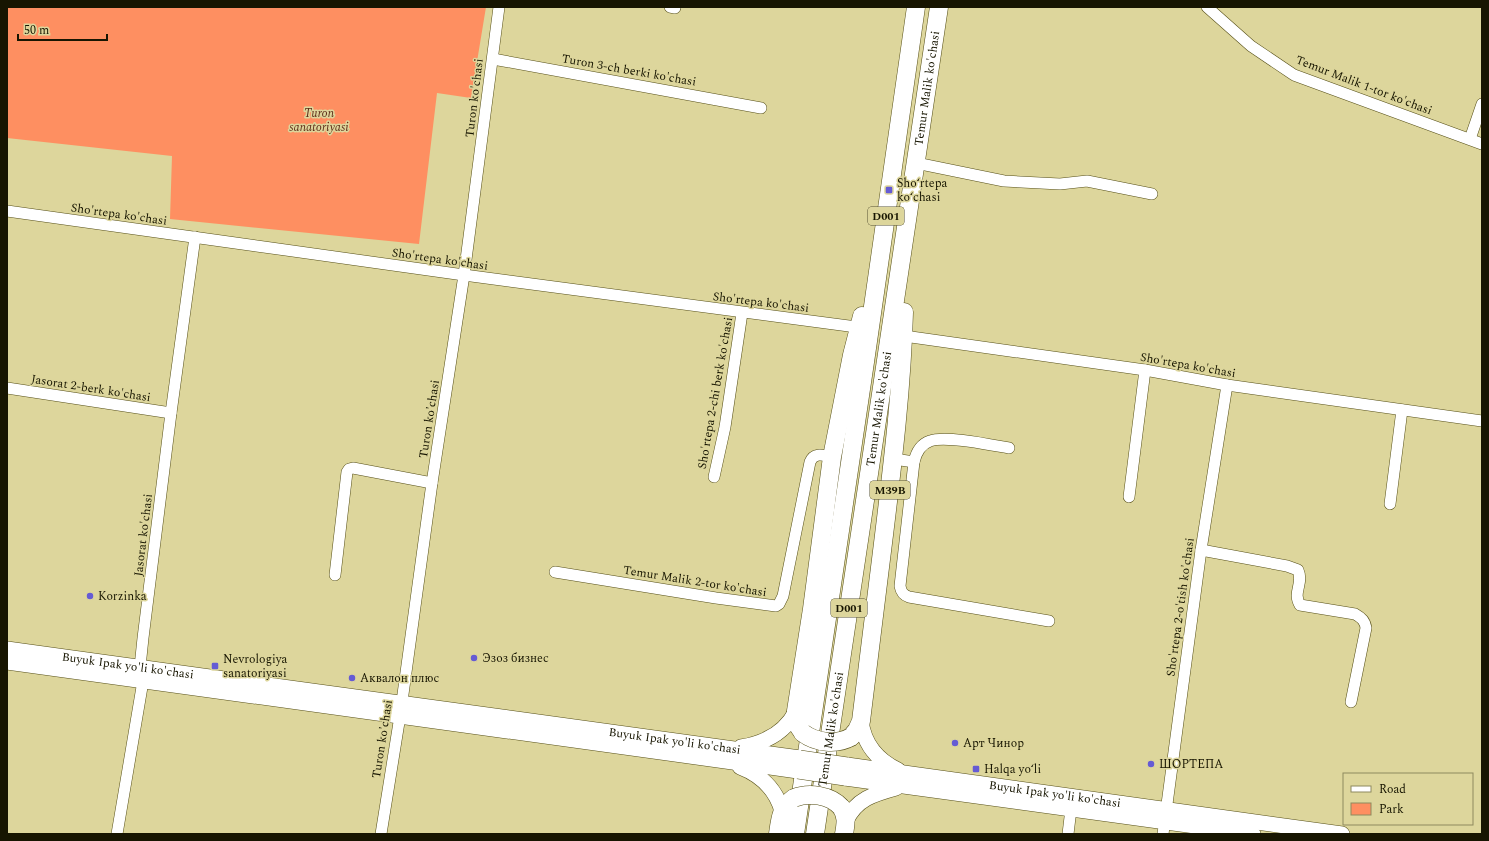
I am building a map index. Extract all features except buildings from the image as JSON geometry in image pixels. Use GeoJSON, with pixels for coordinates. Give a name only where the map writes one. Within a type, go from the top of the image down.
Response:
{"type":"FeatureCollection","features":[{"type":"Feature","properties":{"kind":"highway","name":"Temur Malik ko'chasi"},"geometry":{"type":"LineString","coordinates":[[796,834],[864,328],[883,234],[916,7]]}},
{"type":"Feature","properties":{"kind":"highway","name":"Temur Malik ko'chasi"},"geometry":{"type":"LineString","coordinates":[[815,834],[897,335],[905,238],[939,7]]}},
{"type":"Feature","properties":{"kind":"highway"},"geometry":{"type":"LineString","coordinates":[[796,710],[812,609],[832,457],[852,355],[864,328]]}},
{"type":"Feature","properties":{"kind":"highway","name":"M39B"},"geometry":{"type":"LineString","coordinates":[[796,710],[797,724],[803,733],[811,738],[824,742],[842,741],[851,737],[857,730],[861,721],[894,459],[902,358],[897,335]]}},
{"type":"Feature","properties":{"kind":"highway"},"geometry":{"type":"LineString","coordinates":[[778,834],[782,811],[786,805],[794,798],[804,796],[816,795],[832,800],[844,821]]}},
{"type":"Feature","properties":{"kind":"main road","name":"Buyuk Ipak yo'li ko'chasi"},"geometry":{"type":"LineString","coordinates":[[7,649],[142,674],[846,771],[1164,822],[1342,834]]}},
{"type":"Feature","properties":{"kind":"main road","name":"Buyuk Ipak yo'li ko'chasi"},"geometry":{"type":"LineString","coordinates":[[7,662],[142,674]]}},
{"type":"Feature","properties":{"kind":"main road"},"geometry":{"type":"LineString","coordinates":[[726,754],[772,737],[785,728],[796,710]]}},
{"type":"Feature","properties":{"kind":"main road","name":"M39B"},"geometry":{"type":"LineString","coordinates":[[861,721],[865,738],[874,753],[906,780]]}},
{"type":"Feature","properties":{"kind":"main road"},"geometry":{"type":"LineString","coordinates":[[726,754],[763,780],[774,794],[782,811]]}},
{"type":"Feature","properties":{"kind":"main road","name":"Buyuk Ipak yo'li ko'chasi"},"geometry":{"type":"LineString","coordinates":[[906,780],[1071,809],[1253,834]]}},
{"type":"Feature","properties":{"kind":"main road"},"geometry":{"type":"LineString","coordinates":[[844,821],[853,809],[867,797],[906,780]]}},
{"type":"Feature","properties":{"kind":"street","name":"Turon ko'chasi"},"geometry":{"type":"LineString","coordinates":[[381,834],[401,710],[432,483],[464,276],[499,7]]}},
{"type":"Feature","properties":{"kind":"street","name":"Temur Malik 1-tor ko'chasi"},"geometry":{"type":"LineString","coordinates":[[1207,7],[1251,46],[1294,75],[1482,144]]}},
{"type":"Feature","properties":{"kind":"street","name":"Turon 3-ch berki ko'chasi"},"geometry":{"type":"LineString","coordinates":[[493,59],[761,108]]}},
{"type":"Feature","properties":{"kind":"street"},"geometry":{"type":"LineString","coordinates":[[1470,139],[1482,104]]}},
{"type":"Feature","properties":{"kind":"street"},"geometry":{"type":"LineString","coordinates":[[916,163],[1004,181],[1060,184],[1087,181],[1152,194]]}},
{"type":"Feature","properties":{"kind":"street","name":"Sho'rtepa ko'chasi"},"geometry":{"type":"LineString","coordinates":[[7,211],[464,276],[864,328]]}},
{"type":"Feature","properties":{"kind":"street","name":"Jasorat ko'chasi"},"geometry":{"type":"LineString","coordinates":[[117,834],[142,674],[171,413],[195,237]]}},
{"type":"Feature","properties":{"kind":"street","name":"Sho'rtepa 2-chi berk ko'chasi"},"geometry":{"type":"LineString","coordinates":[[714,477],[725,427],[742,313]]}},
{"type":"Feature","properties":{"kind":"street","name":"Sho'rtepa ko'chasi"},"geometry":{"type":"LineString","coordinates":[[897,335],[1145,370],[1227,385],[1482,421]]}},
{"type":"Feature","properties":{"kind":"street"},"geometry":{"type":"LineString","coordinates":[[1128,497],[1145,370]]}},
{"type":"Feature","properties":{"kind":"street","name":"Sho'rtepa 2-o'tish ko'chasi"},"geometry":{"type":"LineString","coordinates":[[1164,822],[1201,550],[1227,385]]}},
{"type":"Feature","properties":{"kind":"street","name":"Jasorat 2-berk ko'chasi"},"geometry":{"type":"LineString","coordinates":[[7,388],[171,413]]}},
{"type":"Feature","properties":{"kind":"street"},"geometry":{"type":"LineString","coordinates":[[1390,504],[1402,410]]}},
{"type":"Feature","properties":{"kind":"street"},"geometry":{"type":"LineString","coordinates":[[1010,448],[950,439],[937,439],[926,443],[921,447],[915,456],[914,462],[900,586],[903,594],[909,597],[1049,621]]}},
{"type":"Feature","properties":{"kind":"street","name":"Temur Malik 2-tor ko'chasi"},"geometry":{"type":"LineString","coordinates":[[555,572],[776,606],[780,604],[783,596],[811,459],[817,455],[832,457]]}},
{"type":"Feature","properties":{"kind":"street"},"geometry":{"type":"LineString","coordinates":[[894,459],[914,462]]}},
{"type":"Feature","properties":{"kind":"street"},"geometry":{"type":"LineString","coordinates":[[335,575],[347,472],[349,469],[353,468],[432,483]]}},
{"type":"Feature","properties":{"kind":"street"},"geometry":{"type":"LineString","coordinates":[[1201,550],[1287,566],[1298,570],[1301,576],[1297,596],[1300,605],[1355,614],[1365,622],[1366,628],[1351,702]]}},
{"type":"Feature","properties":{"kind":"street"},"geometry":{"type":"LineString","coordinates":[[1068,834],[1071,809]]}},
{"type":"Feature","properties":{"kind":"green space","name":"Turon sanatoriyasi"},"geometry":{"type":"Polygon","coordinates":[[[7,7],[486,7],[471,98],[437,93],[419,244],[170,219],[172,156],[7,138],[7,7]]]}},
{"type":"Feature","properties":{"kind":"place","name":"Shoʻrtepa koʻchasi"},"geometry":{"type":"Point","coordinates":[889,190]}},
{"type":"Feature","properties":{"kind":"place","name":"Korzinka"},"geometry":{"type":"Point","coordinates":[90,596]}},
{"type":"Feature","properties":{"kind":"place","name":"Эзоз бизнес"},"geometry":{"type":"Point","coordinates":[474,658]}},
{"type":"Feature","properties":{"kind":"place","name":"Nevrologiya sanatoriyasi"},"geometry":{"type":"Point","coordinates":[215,666]}},
{"type":"Feature","properties":{"kind":"place","name":"Аквалон плюс"},"geometry":{"type":"Point","coordinates":[352,678]}},
{"type":"Feature","properties":{"kind":"place","name":"Арт Чинор"},"geometry":{"type":"Point","coordinates":[955,743]}},
{"type":"Feature","properties":{"kind":"place","name":"ШОРТЕПА"},"geometry":{"type":"Point","coordinates":[1151,764]}},
{"type":"Feature","properties":{"kind":"place","name":"Halqa yoʻli"},"geometry":{"type":"Point","coordinates":[976,769]}}]}
